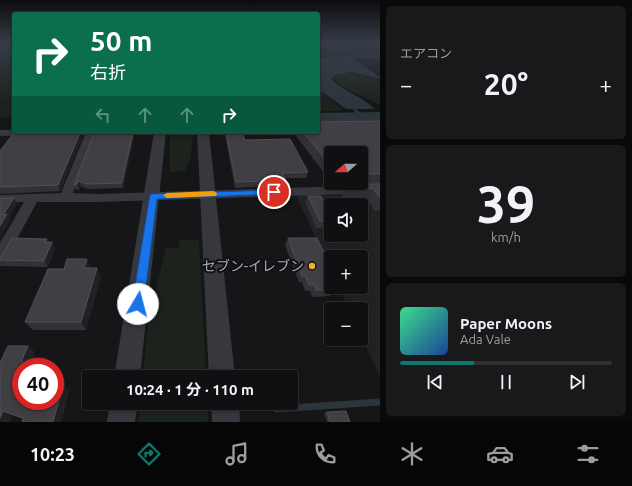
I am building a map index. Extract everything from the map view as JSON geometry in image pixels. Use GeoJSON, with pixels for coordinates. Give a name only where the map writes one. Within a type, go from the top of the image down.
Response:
{"type":"FeatureCollection","features":[{"type":"Feature","properties":{"kind":"street"},"geometry":{"type":"LineString","coordinates":[[0,133],[12,133]]}},
{"type":"Feature","properties":{"kind":"street"},"geometry":{"type":"LineString","coordinates":[[65,197],[90,134]]}},
{"type":"Feature","properties":{"kind":"street"},"geometry":{"type":"LineString","coordinates":[[128,370],[153,196],[160,134]]}},
{"type":"Feature","properties":{"kind":"street"},"geometry":{"type":"LineString","coordinates":[[203,134],[221,370]]}},
{"type":"Feature","properties":{"kind":"street"},"geometry":{"type":"LineString","coordinates":[[0,199],[65,197],[98,198],[380,189]]}},
{"type":"Feature","properties":{"kind":"street"},"geometry":{"type":"LineString","coordinates":[[0,257],[33,198]]}},
{"type":"Feature","properties":{"kind":"street"},"geometry":{"type":"LineString","coordinates":[[121,422],[123,410]]}},
{"type":"Feature","properties":{"kind":"street"},"geometry":{"type":"LineString","coordinates":[[225,410],[226,422]]}},
{"type":"Feature","properties":{"kind":"shaded area"},"geometry":{"type":"Polygon","coordinates":[[[0,63],[12,63],[12,117],[0,118],[0,63]]]}},
{"type":"Feature","properties":{"kind":"shaded area"},"geometry":{"type":"Polygon","coordinates":[[[320,63],[359,63],[380,77],[380,79],[351,72],[335,75],[331,79],[375,109],[346,109],[320,90],[320,63]]]}},
{"type":"Feature","properties":{"kind":"shaded area"},"geometry":{"type":"Polygon","coordinates":[[[342,73],[352,73],[380,80],[380,105],[340,86],[334,79],[337,75],[342,73]]]}},
{"type":"Feature","properties":{"kind":"shaded area"},"geometry":{"type":"Polygon","coordinates":[[[320,92],[343,109],[340,111],[320,111],[320,92]]]}},
{"type":"Feature","properties":{"kind":"shaded area"},"geometry":{"type":"Polygon","coordinates":[[[380,112],[380,121],[320,122],[320,113],[380,112]]]}},
{"type":"Feature","properties":{"kind":"shaded area"},"geometry":{"type":"Polygon","coordinates":[[[170,134],[194,134],[190,159],[185,171],[170,172],[170,134]]]}},
{"type":"Feature","properties":{"kind":"shaded area"},"geometry":{"type":"Polygon","coordinates":[[[367,194],[380,211],[380,377],[366,346],[368,346],[368,302],[346,302],[342,294],[368,294],[368,250],[324,250],[324,256],[296,195],[367,194]]]}},
{"type":"Feature","properties":{"kind":"shaded area"},"geometry":{"type":"Polygon","coordinates":[[[179,240],[199,240],[206,370],[144,370],[148,323],[166,248],[178,248],[179,240]]]}},
{"type":"Feature","properties":{"kind":"shaded area"},"geometry":{"type":"Polygon","coordinates":[[[139,410],[207,410],[208,422],[138,422],[139,410]]]}},
{"type":"Feature","properties":{"kind":"building"},"geometry":{"type":"Polygon","coordinates":[[[380,121],[380,174],[368,174],[368,146],[324,146],[324,158],[305,134],[320,134],[320,122],[380,121]]]}},
{"type":"Feature","properties":{"kind":"building"},"geometry":{"type":"Polygon","coordinates":[[[13,134],[80,134],[58,185],[0,187],[0,151],[13,134]]]}},
{"type":"Feature","properties":{"kind":"building"},"geometry":{"type":"Polygon","coordinates":[[[94,134],[133,134],[122,183],[87,184],[79,181],[74,185],[94,134]]]}},
{"type":"Feature","properties":{"kind":"building"},"geometry":{"type":"Polygon","coordinates":[[[226,134],[243,134],[245,140],[290,139],[308,172],[282,173],[286,180],[236,182],[226,134]]]}},
{"type":"Feature","properties":{"kind":"building"},"geometry":{"type":"Polygon","coordinates":[[[368,184],[380,184],[380,197],[372,188],[368,188],[368,184]]]}},
{"type":"Feature","properties":{"kind":"building"},"geometry":{"type":"Polygon","coordinates":[[[308,196],[321,196],[324,202],[324,221],[320,221],[308,196]]]}},
{"type":"Feature","properties":{"kind":"building"},"geometry":{"type":"Polygon","coordinates":[[[0,198],[14,198],[3,215],[7,214],[0,226],[0,198]]]}},
{"type":"Feature","properties":{"kind":"building"},"geometry":{"type":"Polygon","coordinates":[[[12,238],[47,239],[45,242],[52,242],[44,261],[0,260],[0,257],[12,238]]]}},
{"type":"Feature","properties":{"kind":"building"},"geometry":{"type":"Polygon","coordinates":[[[288,238],[317,238],[324,252],[324,290],[316,290],[314,285],[309,285],[305,276],[302,276],[288,238]]]}},
{"type":"Feature","properties":{"kind":"building"},"geometry":{"type":"Polygon","coordinates":[[[67,259],[87,259],[84,268],[97,268],[81,322],[25,322],[48,269],[64,269],[67,259]]]}},
{"type":"Feature","properties":{"kind":"building"},"geometry":{"type":"Polygon","coordinates":[[[8,346],[28,346],[23,358],[12,358],[12,410],[56,410],[53,422],[22,422],[23,418],[3,411],[0,418],[0,363],[8,346]]]}},
{"type":"Feature","properties":{"kind":"building"},"geometry":{"type":"Polygon","coordinates":[[[346,411],[350,422],[330,422],[327,412],[346,411]]]}},
{"type":"Feature","properties":{"kind":"waterway"},"geometry":{"type":"LineString","coordinates":[[356,111],[362,116]]}},
{"type":"Feature","properties":{"kind":"waterway"},"geometry":{"type":"LineString","coordinates":[[298,408],[380,402]]}},
{"type":"Feature","properties":{"kind":"slow traffic"},"geometry":{"type":"LineString","coordinates":[[167,195],[213,194]]}},
{"type":"Feature","properties":{"kind":"place","name":"セブン-イレブン"},"geometry":{"type":"Point","coordinates":[312,266]}},
{"type":"Feature","properties":{"kind":"route"},"geometry":{"type":"LineString","coordinates":[[138,304],[153,196],[274,192]]}}]}
